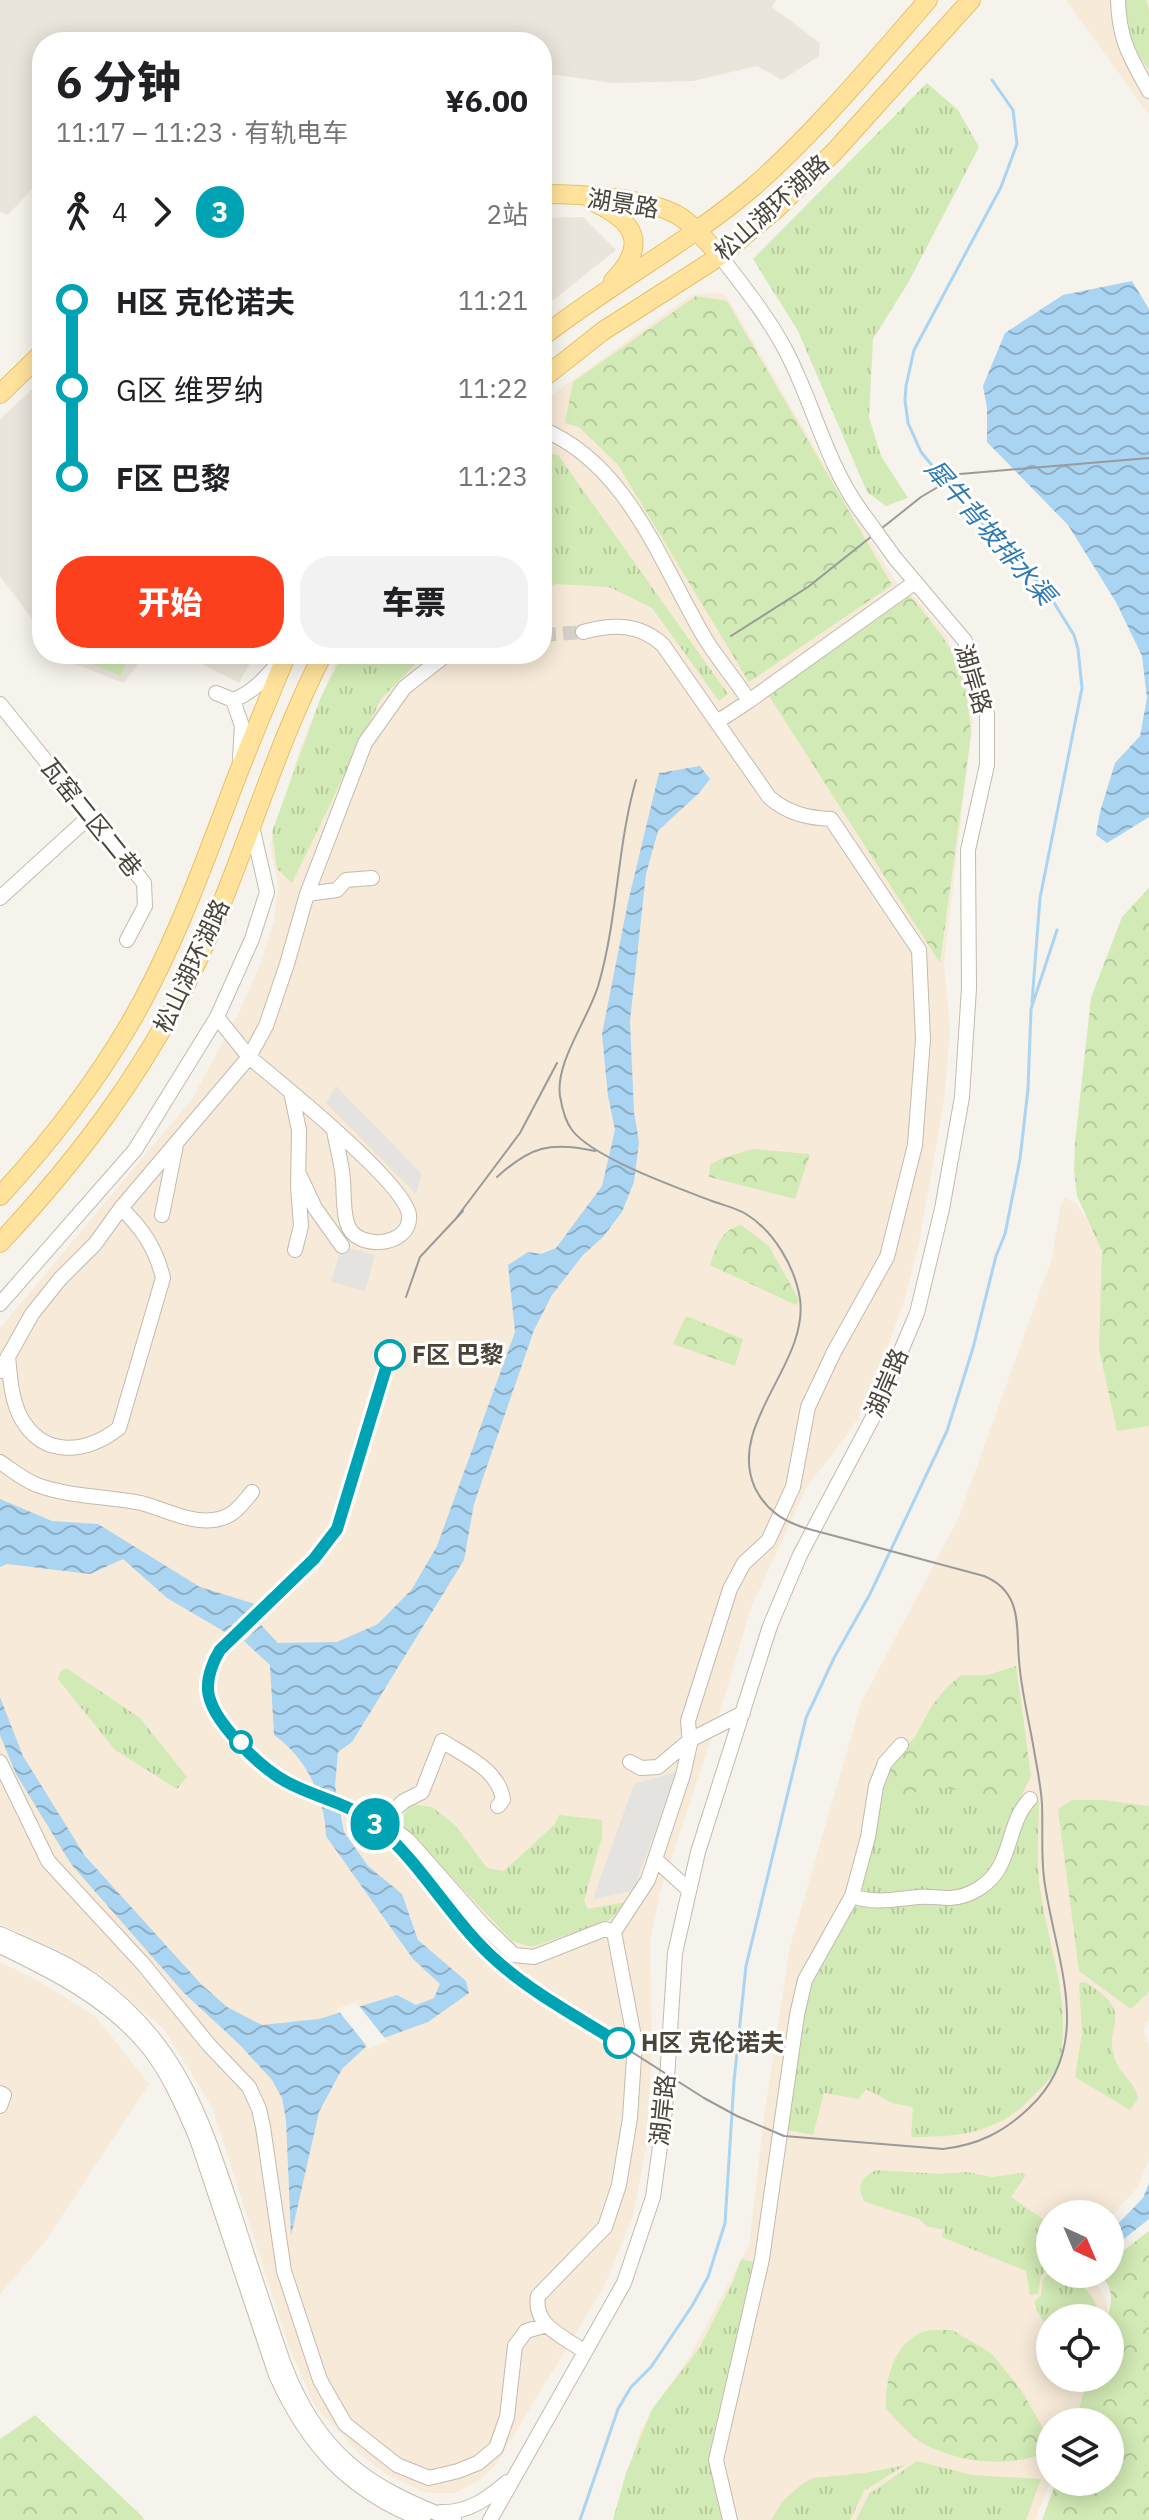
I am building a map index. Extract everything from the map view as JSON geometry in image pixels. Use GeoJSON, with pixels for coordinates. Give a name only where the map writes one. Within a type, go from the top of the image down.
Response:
{"type":"FeatureCollection","features":[{"type":"Feature","properties":{"kind":"main road","name":"松山湖环湖路"},"geometry":{"type":"LineString","coordinates":[[552,330],[698,231],[753,187],[812,129],[928,0]]}},
{"type":"Feature","properties":{"kind":"main road","name":"松山湖环湖路"},"geometry":{"type":"LineString","coordinates":[[552,371],[603,331],[720,256],[774,211],[835,151],[971,0]]}},
{"type":"Feature","properties":{"kind":"main road","name":"湖景路"},"geometry":{"type":"LineString","coordinates":[[552,195],[611,198],[662,208],[681,217],[698,231],[720,256]]}},
{"type":"Feature","properties":{"kind":"main road"},"geometry":{"type":"LineString","coordinates":[[579,196],[613,211],[633,234],[633,249],[627,264],[596,298]]}},
{"type":"Feature","properties":{"kind":"main road"},"geometry":{"type":"LineString","coordinates":[[0,394],[32,363]]}},
{"type":"Feature","properties":{"kind":"main road","name":"松山湖环湖路"},"geometry":{"type":"LineString","coordinates":[[0,1196],[81,1096],[129,1025],[172,937],[283,664]]}},
{"type":"Feature","properties":{"kind":"main road","name":"松山湖环湖路"},"geometry":{"type":"LineString","coordinates":[[0,1243],[52,1187],[107,1115],[157,1041],[196,964],[319,664]]}},
{"type":"Feature","properties":{"kind":"street"},"geometry":{"type":"LineString","coordinates":[[1118,0],[1118,20],[1124,46],[1149,91]]}},
{"type":"Feature","properties":{"kind":"street","name":"湖岸路"},"geometry":{"type":"LineString","coordinates":[[490,2520],[624,2283],[653,2197],[665,2110],[675,1953],[698,1852],[770,1626],[800,1555],[872,1419],[917,1313],[942,1209],[962,1097],[969,988],[968,850],[987,765],[987,714],[965,641],[924,589],[914,583],[861,511],[832,465],[788,354],[771,325],[720,256]]}},
{"type":"Feature","properties":{"kind":"street"},"geometry":{"type":"LineString","coordinates":[[552,434],[575,445],[593,459],[629,503],[707,641],[749,701]]}},
{"type":"Feature","properties":{"kind":"street"},"geometry":{"type":"LineString","coordinates":[[717,722],[914,583]]}},
{"type":"Feature","properties":{"kind":"street"},"geometry":{"type":"LineString","coordinates":[[583,632],[608,625],[622,625],[651,634],[663,645],[769,797],[781,807],[809,818],[831,819],[919,950],[923,1039],[915,1145],[887,1257],[834,1352],[808,1407],[793,1487],[787,1501],[768,1541],[744,1563],[730,1589],[688,1721],[690,1740],[683,1775],[648,1880],[614,1932],[635,2042],[630,2118],[619,2185],[605,2227],[538,2296],[536,2308],[539,2319],[585,2352]]}},
{"type":"Feature","properties":{"kind":"street"},"geometry":{"type":"LineString","coordinates":[[216,693],[233,700],[246,695],[278,664]]}},
{"type":"Feature","properties":{"kind":"street"},"geometry":{"type":"LineString","coordinates":[[0,1371],[32,1314],[60,1279],[95,1244],[121,1208],[249,1057],[266,1026],[307,894],[365,743],[404,688],[434,664]]}},
{"type":"Feature","properties":{"kind":"street"},"geometry":{"type":"LineString","coordinates":[[233,700],[242,726],[238,775]]}},
{"type":"Feature","properties":{"kind":"street","name":"瓦窑二区二巷"},"geometry":{"type":"LineString","coordinates":[[0,704],[144,883],[145,906],[127,940]]}},
{"type":"Feature","properties":{"kind":"street"},"geometry":{"type":"LineString","coordinates":[[0,898],[90,816]]}},
{"type":"Feature","properties":{"kind":"street"},"geometry":{"type":"LineString","coordinates":[[0,1304],[135,1150],[217,1017],[252,939],[267,892],[252,826]]}},
{"type":"Feature","properties":{"kind":"street"},"geometry":{"type":"LineString","coordinates":[[307,894],[337,890],[346,880],[372,878]]}},
{"type":"Feature","properties":{"kind":"street"},"geometry":{"type":"LineString","coordinates":[[217,1017],[249,1057],[291,1092],[334,1131],[391,1184],[407,1206],[410,1220],[404,1231],[384,1243],[366,1241],[354,1235],[347,1224],[343,1176],[334,1131]]}},
{"type":"Feature","properties":{"kind":"street"},"geometry":{"type":"LineString","coordinates":[[291,1092],[299,1130],[301,1226],[295,1250]]}},
{"type":"Feature","properties":{"kind":"street"},"geometry":{"type":"LineString","coordinates":[[162,1215],[177,1141]]}},
{"type":"Feature","properties":{"kind":"street"},"geometry":{"type":"LineString","coordinates":[[298,1172],[315,1208],[342,1246]]}},
{"type":"Feature","properties":{"kind":"street"},"geometry":{"type":"LineString","coordinates":[[8,1355],[13,1395],[21,1417],[44,1441],[59,1447],[79,1448],[98,1442],[119,1428],[163,1278],[157,1255],[138,1225],[121,1208]]}},
{"type":"Feature","properties":{"kind":"street"},"geometry":{"type":"LineString","coordinates":[[0,1462],[32,1483],[58,1492],[106,1496],[212,1520],[235,1513],[252,1492]]}},
{"type":"Feature","properties":{"kind":"street"},"geometry":{"type":"LineString","coordinates":[[630,1762],[641,1768],[658,1767],[690,1740],[743,1713]]}},
{"type":"Feature","properties":{"kind":"street"},"geometry":{"type":"LineString","coordinates":[[498,1806],[503,1800],[501,1784],[479,1764],[442,1741],[422,1792],[393,1811],[396,1831],[408,1840],[483,1925],[514,1955],[534,1957],[605,1929],[614,1932]]}},
{"type":"Feature","properties":{"kind":"street"},"geometry":{"type":"LineString","coordinates":[[730,2520],[716,2460],[762,2259],[797,2015],[805,1980],[852,1896],[868,1837],[876,1786],[885,1763],[901,1745]]}},
{"type":"Feature","properties":{"kind":"street"},"geometry":{"type":"LineString","coordinates":[[0,1762],[48,1861],[144,1965],[209,2045],[249,2087],[263,2127],[284,2271],[320,2380],[345,2424],[397,2465],[429,2478],[478,2463],[496,2448],[507,2417],[515,2346],[526,2331],[547,2325]]}},
{"type":"Feature","properties":{"kind":"street"},"geometry":{"type":"LineString","coordinates":[[852,1896],[880,1902],[934,1896],[950,1898],[981,1888],[994,1877],[1001,1865],[1020,1809],[1030,1799]]}},
{"type":"Feature","properties":{"kind":"street"},"geometry":{"type":"LineString","coordinates":[[655,1859],[689,1890]]}},
{"type":"Feature","properties":{"kind":"street"},"geometry":{"type":"LineString","coordinates":[[0,1934],[91,1979],[141,2022],[165,2051],[205,2128],[294,2392],[318,2429],[354,2469],[426,2515],[466,2509],[484,2500],[516,2474]]}},
{"type":"Feature","properties":{"kind":"street"},"geometry":{"type":"LineString","coordinates":[[0,1946],[70,1982],[100,2002],[148,2047],[181,2103],[197,2139],[276,2375],[303,2430],[347,2476],[373,2496],[426,2515],[454,2520]]}},
{"type":"Feature","properties":{"kind":"street"},"geometry":{"type":"LineString","coordinates":[[0,2093],[4,2095],[0,2106]]}},
{"type":"Feature","properties":{"kind":"shaded area"},"geometry":{"type":"Polygon","coordinates":[[[0,0],[776,0],[772,7],[820,43],[819,56],[782,80],[757,66],[693,81],[613,83],[552,74],[552,32],[32,32],[32,189],[8,215],[0,212],[0,0]]]}},
{"type":"Feature","properties":{"kind":"shaded area"},"geometry":{"type":"Polygon","coordinates":[[[1066,0],[1149,0],[1149,115],[1066,0]]]}},
{"type":"Feature","properties":{"kind":"shaded area"},"geometry":{"type":"Polygon","coordinates":[[[583,217],[616,250],[552,301],[552,218],[583,217]]]}},
{"type":"Feature","properties":{"kind":"shaded area"},"geometry":{"type":"Polygon","coordinates":[[[724,294],[732,305],[895,581],[917,600],[945,633],[970,692],[973,721],[944,963],[950,1029],[944,1101],[919,1243],[904,1301],[874,1386],[858,1418],[808,1484],[751,1608],[660,1893],[650,1942],[652,2051],[649,2131],[633,2217],[603,2288],[495,2466],[480,2480],[455,2493],[427,2493],[387,2475],[359,2453],[315,2406],[290,2350],[212,2107],[164,2029],[101,1975],[59,1951],[0,1924],[0,1328],[192,1099],[239,1012],[262,960],[274,920],[278,886],[270,844],[301,746],[335,664],[552,664],[552,395],[691,295],[724,294]]]}},
{"type":"Feature","properties":{"kind":"shaded area"},"geometry":{"type":"Polygon","coordinates":[[[32,389],[32,619],[0,576],[0,419],[32,389]]]}},
{"type":"Feature","properties":{"kind":"shaded area"},"geometry":{"type":"Polygon","coordinates":[[[75,664],[138,664],[124,683],[75,664]]]}},
{"type":"Feature","properties":{"kind":"shaded area"},"geometry":{"type":"Polygon","coordinates":[[[202,664],[249,664],[239,683],[202,664]]]}},
{"type":"Feature","properties":{"kind":"shaded area"},"geometry":{"type":"Polygon","coordinates":[[[336,1086],[422,1174],[416,1194],[326,1103],[336,1086]]]}},
{"type":"Feature","properties":{"kind":"shaded area"},"geometry":{"type":"Polygon","coordinates":[[[1065,1198],[1076,1203],[1149,1317],[1149,2017],[1144,2031],[1149,2047],[1149,2159],[1138,2187],[1124,2202],[1036,2200],[1036,2288],[1099,2288],[1106,2299],[1107,2304],[1036,2304],[1036,2392],[1084,2392],[1082,2399],[1078,2408],[1036,2408],[1036,2496],[1044,2496],[1035,2520],[616,2520],[641,2429],[690,2356],[749,2245],[765,2110],[790,1947],[861,1703],[958,1519],[1052,1258],[1060,1209],[1065,1198]]]}},
{"type":"Feature","properties":{"kind":"shaded area"},"geometry":{"type":"Polygon","coordinates":[[[342,1246],[375,1255],[365,1291],[331,1282],[342,1246]]]}},
{"type":"Feature","properties":{"kind":"shaded area"},"geometry":{"type":"Polygon","coordinates":[[[677,1772],[633,1891],[593,1899],[634,1784],[677,1772]]]}},
{"type":"Feature","properties":{"kind":"shaded area"},"geometry":{"type":"Polygon","coordinates":[[[0,1962],[34,1978],[96,2017],[149,2084],[45,2242],[0,2294],[0,1962]]]}},
{"type":"Feature","properties":{"kind":"green space"},"geometry":{"type":"Polygon","coordinates":[[[1121,0],[1146,0],[1149,10],[1149,70],[1130,44],[1121,0]]]}},
{"type":"Feature","properties":{"kind":"green space"},"geometry":{"type":"Polygon","coordinates":[[[927,83],[958,110],[979,147],[908,283],[873,339],[869,417],[881,456],[908,498],[886,506],[867,492],[798,331],[753,259],[927,83]]]}},
{"type":"Feature","properties":{"kind":"green space"},"geometry":{"type":"Polygon","coordinates":[[[696,296],[727,301],[892,585],[749,682],[618,465],[579,427],[565,423],[573,382],[696,296]]]}},
{"type":"Feature","properties":{"kind":"green space"},"geometry":{"type":"Polygon","coordinates":[[[552,454],[558,455],[728,694],[719,701],[652,608],[609,587],[552,585],[552,454]]]}},
{"type":"Feature","properties":{"kind":"green space"},"geometry":{"type":"Polygon","coordinates":[[[910,596],[937,629],[955,659],[966,691],[971,734],[940,963],[769,696],[910,596]]]}},
{"type":"Feature","properties":{"kind":"green space"},"geometry":{"type":"Polygon","coordinates":[[[92,664],[126,664],[121,676],[92,664]]]}},
{"type":"Feature","properties":{"kind":"green space"},"geometry":{"type":"Polygon","coordinates":[[[338,664],[415,664],[381,699],[292,883],[277,869],[272,832],[321,697],[338,664]]]}},
{"type":"Feature","properties":{"kind":"green space"},"geometry":{"type":"Polygon","coordinates":[[[1149,888],[1149,1426],[1117,1431],[1099,1349],[1102,1251],[1077,1196],[1075,1143],[1091,998],[1122,917],[1149,888]]]}},
{"type":"Feature","properties":{"kind":"green space"},"geometry":{"type":"Polygon","coordinates":[[[753,1149],[810,1154],[795,1199],[709,1177],[710,1165],[753,1149]]]}},
{"type":"Feature","properties":{"kind":"green space"},"geometry":{"type":"Polygon","coordinates":[[[741,1225],[769,1246],[799,1300],[796,1305],[710,1265],[724,1235],[741,1225]]]}},
{"type":"Feature","properties":{"kind":"green space"},"geometry":{"type":"Polygon","coordinates":[[[686,1316],[743,1339],[735,1366],[673,1344],[686,1316]]]}},
{"type":"Feature","properties":{"kind":"green space"},"geometry":{"type":"Polygon","coordinates":[[[1016,1666],[1031,1776],[1018,1802],[935,1786],[878,1805],[883,1779],[890,1764],[915,1737],[931,1707],[946,1688],[961,1675],[988,1675],[1016,1666]]]}},
{"type":"Feature","properties":{"kind":"green space"},"geometry":{"type":"Polygon","coordinates":[[[66,1668],[140,1718],[187,1777],[177,1789],[115,1750],[58,1679],[60,1672],[66,1668]]]}},
{"type":"Feature","properties":{"kind":"green space"},"geometry":{"type":"Polygon","coordinates":[[[935,1786],[1018,1802],[991,1876],[953,1894],[864,1896],[859,1887],[878,1805],[935,1786]]]}},
{"type":"Feature","properties":{"kind":"green space"},"geometry":{"type":"Polygon","coordinates":[[[1072,1800],[1103,1800],[1149,1806],[1149,1992],[1131,2009],[1079,1971],[1058,1809],[1072,1800]]]}},
{"type":"Feature","properties":{"kind":"green space"},"geometry":{"type":"Polygon","coordinates":[[[1039,1801],[1039,1881],[1059,1982],[1063,2023],[1061,2060],[1050,2077],[1029,2100],[1003,2120],[989,2127],[959,2134],[911,2137],[913,2107],[892,2103],[866,2089],[859,2099],[824,2093],[813,2135],[782,2129],[812,1977],[855,1904],[868,1908],[892,1902],[976,1895],[1030,1804],[1039,1801]]]}},
{"type":"Feature","properties":{"kind":"green space"},"geometry":{"type":"Polygon","coordinates":[[[410,1804],[432,1807],[455,1825],[487,1868],[504,1871],[554,1825],[559,1815],[602,1820],[602,1837],[584,1900],[588,1909],[626,1902],[610,1920],[532,1947],[512,1941],[403,1826],[410,1804]]]}},
{"type":"Feature","properties":{"kind":"green space"},"geometry":{"type":"Polygon","coordinates":[[[1085,1982],[1111,2003],[1115,2012],[1112,2049],[1116,2062],[1135,2088],[1138,2099],[1130,2110],[1075,2077],[1082,2033],[1079,1983],[1085,1982]]]}},
{"type":"Feature","properties":{"kind":"green space"},"geometry":{"type":"Polygon","coordinates":[[[876,2170],[939,2174],[967,2172],[992,2177],[1026,2175],[1011,2197],[1036,2214],[1038,2294],[1030,2295],[1026,2271],[942,2237],[944,2229],[928,2227],[919,2219],[865,2202],[860,2187],[866,2177],[876,2170]]]}},
{"type":"Feature","properties":{"kind":"green space"},"geometry":{"type":"Polygon","coordinates":[[[1149,2231],[1149,2520],[1042,2520],[1051,2496],[1124,2496],[1124,2408],[1079,2408],[1084,2392],[1124,2392],[1124,2304],[1110,2304],[1109,2288],[1124,2288],[1124,2250],[1149,2231]]]}},
{"type":"Feature","properties":{"kind":"green space"},"geometry":{"type":"Polygon","coordinates":[[[741,2259],[755,2262],[713,2435],[714,2478],[723,2520],[613,2520],[626,2473],[652,2409],[700,2347],[733,2282],[741,2259]]]}},
{"type":"Feature","properties":{"kind":"green space"},"geometry":{"type":"Polygon","coordinates":[[[1042,2288],[1084,2288],[1096,2304],[1036,2304],[1036,2307],[1034,2302],[1041,2295],[1042,2288]]]}},
{"type":"Feature","properties":{"kind":"green space"},"geometry":{"type":"Polygon","coordinates":[[[936,2330],[952,2330],[991,2353],[1022,2391],[1036,2416],[1036,2456],[996,2462],[953,2455],[919,2441],[886,2409],[889,2376],[896,2356],[910,2339],[936,2330]]]}},
{"type":"Feature","properties":{"kind":"green space"},"geometry":{"type":"Polygon","coordinates":[[[35,2415],[144,2520],[0,2520],[0,2439],[35,2415]]]}},
{"type":"Feature","properties":{"kind":"green space"},"geometry":{"type":"Polygon","coordinates":[[[917,2461],[972,2475],[1036,2479],[1036,2493],[1026,2520],[856,2520],[869,2494],[917,2461]]]}},
{"type":"Feature","properties":{"kind":"green space"},"geometry":{"type":"Polygon","coordinates":[[[905,2465],[864,2491],[850,2520],[771,2520],[783,2501],[813,2478],[905,2465]]]}},
{"type":"Feature","properties":{"kind":"water"},"geometry":{"type":"Polygon","coordinates":[[[1132,281],[1149,309],[1149,817],[1107,843],[1096,835],[1115,763],[1140,736],[1147,698],[1142,656],[1116,602],[1068,525],[987,442],[987,408],[983,386],[1005,333],[1063,295],[1132,281]]]}},
{"type":"Feature","properties":{"kind":"water"},"geometry":{"type":"Polygon","coordinates":[[[700,766],[710,779],[658,831],[646,874],[630,1021],[634,1112],[639,1142],[634,1182],[622,1212],[552,1295],[534,1330],[474,1504],[464,1560],[352,1742],[338,1752],[335,1786],[344,1832],[368,1866],[402,1894],[418,1940],[466,1981],[469,1993],[428,2022],[370,2043],[342,2069],[319,2112],[291,2236],[286,2120],[282,2098],[272,2080],[184,1993],[71,1864],[16,1774],[0,1735],[0,1697],[23,1756],[85,1856],[201,1984],[227,2007],[262,2025],[319,2019],[397,1995],[416,2005],[434,1998],[440,1984],[413,1959],[326,1836],[322,1807],[312,1779],[295,1755],[274,1735],[270,1665],[244,1641],[261,1625],[278,1643],[337,1642],[378,1624],[412,1589],[437,1546],[515,1332],[508,1265],[528,1252],[541,1254],[556,1248],[602,1186],[615,1130],[602,1034],[628,902],[659,773],[700,766]]]}},
{"type":"Feature","properties":{"kind":"water"},"geometry":{"type":"Polygon","coordinates":[[[0,1499],[52,1521],[98,1524],[200,1587],[255,1604],[225,1632],[167,1598],[123,1559],[90,1574],[7,1564],[0,1567],[0,1499]]]}},
{"type":"Feature","properties":{"kind":"water"},"geometry":{"type":"Polygon","coordinates":[[[1149,2183],[1149,2219],[1124,2239],[1124,2218],[1143,2198],[1149,2183]]]}},
{"type":"Feature","properties":{"kind":"pier"},"geometry":{"type":"Polygon","coordinates":[[[356,2002],[387,2041],[369,2049],[337,2009],[356,2002]]]}},
{"type":"Feature","properties":{"kind":"waterway","name":"犀牛背坡排水渠"},"geometry":{"type":"LineString","coordinates":[[992,80],[1013,110],[1017,144],[1001,187],[914,350],[905,400],[908,423],[921,452],[973,515],[1048,593],[1074,635],[1078,649],[1082,688],[1040,898],[1032,1002]]}},
{"type":"Feature","properties":{"kind":"waterway"},"geometry":{"type":"LineString","coordinates":[[580,2520],[618,2409],[692,2306],[708,2277],[725,2223],[734,2081],[746,1966],[806,1718],[834,1658],[870,1594],[947,1431],[973,1348],[996,1256],[1005,1234],[1020,1159],[1028,1089],[1031,1009],[1057,930]]}},
{"type":"Feature","properties":{"kind":"tunnel"},"geometry":{"type":"LineString","coordinates":[[552,634],[583,632]]}},
{"type":"Feature","properties":{"kind":"tram line"},"geometry":{"type":"LineString","coordinates":[[731,636],[808,587],[921,497],[960,474],[1149,458]]}},
{"type":"Feature","properties":{"kind":"tram line"},"geometry":{"type":"LineString","coordinates":[[343,1508],[337,1529],[328,1543],[220,1650],[211,1670],[208,1691],[218,1716],[239,1742],[265,1766],[287,1782],[376,1825],[498,1962],[547,1998],[737,2116],[784,2136],[943,2149],[990,2136],[1029,2108],[1050,2083],[1062,2056],[1067,2028],[1066,1999],[1044,1878],[1041,1790],[1021,1682],[1017,1623],[1011,1601],[1006,1591],[984,1576],[805,1528],[782,1518],[764,1503],[755,1488],[749,1464],[751,1441],[759,1417],[793,1347],[799,1323],[800,1299],[782,1251],[766,1230],[746,1214],[658,1180],[598,1151],[572,1130],[564,1114],[560,1096],[563,1068],[599,983],[636,780]]}},
{"type":"Feature","properties":{"kind":"tram line"},"geometry":{"type":"LineString","coordinates":[[457,1217],[520,1133],[557,1063]]}},
{"type":"Feature","properties":{"kind":"tram line"},"geometry":{"type":"LineString","coordinates":[[497,1177],[520,1159],[542,1149],[565,1147],[595,1151]]}},
{"type":"Feature","properties":{"kind":"tram line"},"geometry":{"type":"LineString","coordinates":[[406,1297],[420,1257],[463,1211]]}},
{"type":"Feature","properties":{"kind":"tram line","name":"3"},"geometry":{"type":"LineString","coordinates":[[390,1355],[337,1529],[314,1559],[220,1650],[211,1669],[208,1694],[224,1724],[269,1771],[297,1787],[352,1809],[376,1825],[498,1962],[547,1998],[619,2043]]}},
{"type":"Feature","properties":{"kind":"place","name":"F区 巴黎"},"geometry":{"type":"Point","coordinates":[390,1355]}},
{"type":"Feature","properties":{"kind":"place","name":"H区 克伦诺夫"},"geometry":{"type":"Point","coordinates":[619,2043]}}]}
